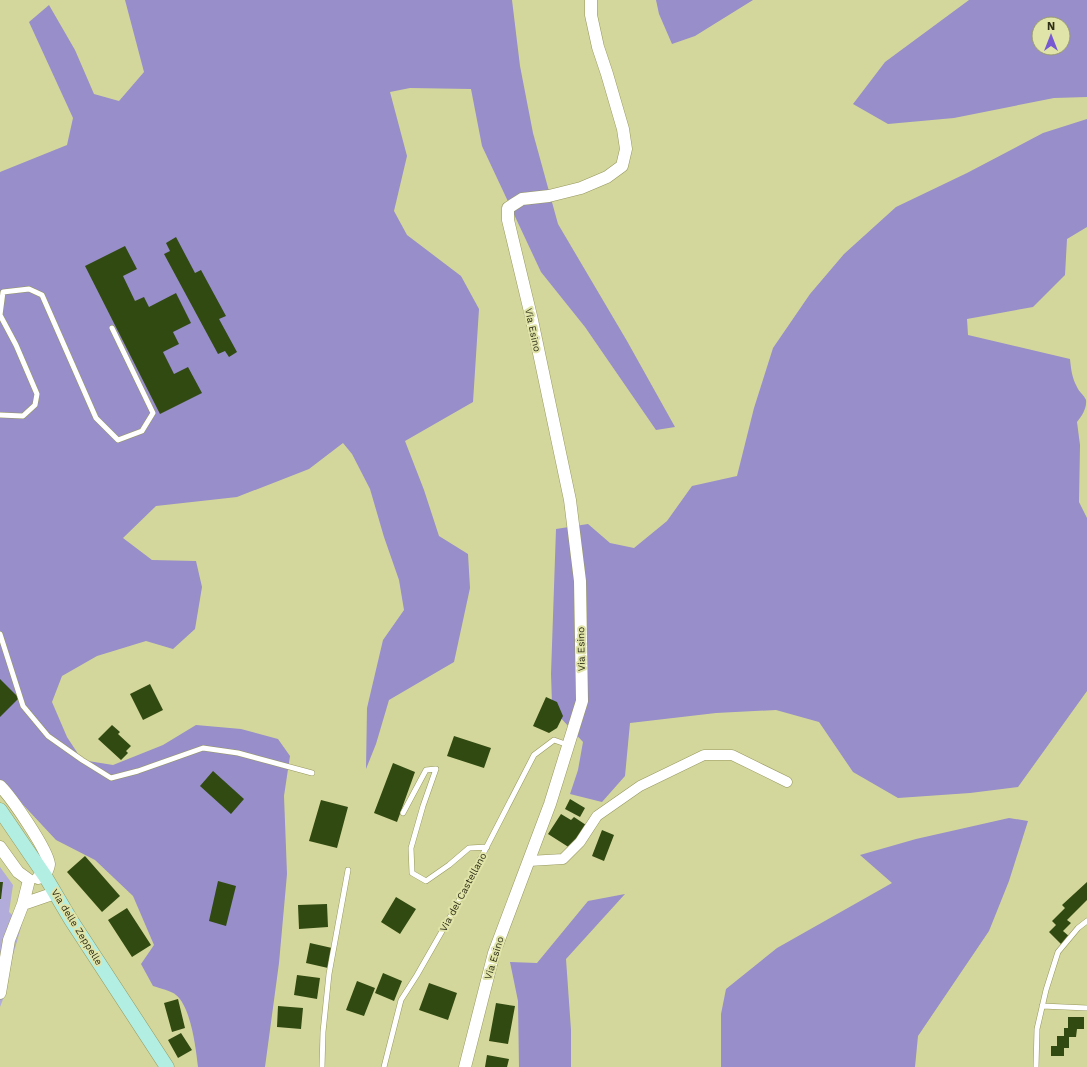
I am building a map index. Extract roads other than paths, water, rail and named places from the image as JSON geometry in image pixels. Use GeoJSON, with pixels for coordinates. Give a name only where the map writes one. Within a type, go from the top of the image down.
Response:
{"type":"FeatureCollection","features":[{"type":"Feature","properties":{"kind":"main road","name":"Via delle Zeppelle"},"geometry":{"type":"LineString","coordinates":[[0,810],[45,876],[71,920],[167,1067]]}},
{"type":"Feature","properties":{"kind":"street","name":"Via Esino"},"geometry":{"type":"LineString","coordinates":[[465,1067],[494,953],[550,804],[582,701],[580,581],[570,500],[532,320],[508,220],[508,208],[522,199],[549,196],[581,188],[608,177],[622,166],[626,149],[623,129],[598,47],[591,14],[591,0]]}},
{"type":"Feature","properties":{"kind":"street"},"geometry":{"type":"LineString","coordinates":[[529,861],[563,859],[580,842],[597,816],[640,786],[704,755],[732,755],[787,782]]}},
{"type":"Feature","properties":{"kind":"street"},"geometry":{"type":"LineString","coordinates":[[0,786],[26,820],[46,854],[49,866],[45,876],[29,880]]}},
{"type":"Feature","properties":{"kind":"street"},"geometry":{"type":"LineString","coordinates":[[0,847],[18,872],[29,880]]}},
{"type":"Feature","properties":{"kind":"street"},"geometry":{"type":"LineString","coordinates":[[0,993],[9,940],[23,904],[29,880]]}},
{"type":"Feature","properties":{"kind":"street"},"geometry":{"type":"LineString","coordinates":[[23,904],[55,893]]}},
{"type":"Feature","properties":{"kind":"lane"},"geometry":{"type":"LineString","coordinates":[[0,415],[23,416],[35,405],[37,394],[16,345],[0,316],[3,292],[29,288],[42,295],[96,418],[118,440],[142,431],[154,413],[112,328]]}},
{"type":"Feature","properties":{"kind":"lane"},"geometry":{"type":"LineString","coordinates":[[0,634],[23,706],[48,736],[111,778],[138,771],[203,748],[238,753],[312,773]]}},
{"type":"Feature","properties":{"kind":"lane","name":"Via del Castellano"},"geometry":{"type":"LineString","coordinates":[[384,1067],[400,1000],[417,975],[453,912],[534,755],[554,740],[568,745]]}},
{"type":"Feature","properties":{"kind":"lane"},"geometry":{"type":"LineString","coordinates":[[403,813],[426,770],[436,769],[423,806],[411,848],[412,873],[426,881],[449,865],[469,848],[487,847]]}},
{"type":"Feature","properties":{"kind":"lane"},"geometry":{"type":"LineString","coordinates":[[322,1067],[323,1032],[329,974],[348,870]]}},
{"type":"Feature","properties":{"kind":"lane"},"geometry":{"type":"LineString","coordinates":[[1036,1067],[1037,1029],[1046,990],[1058,952],[1078,928],[1087,921]]}},
{"type":"Feature","properties":{"kind":"lane"},"geometry":{"type":"LineString","coordinates":[[1042,1006],[1087,1008]]}}]}
